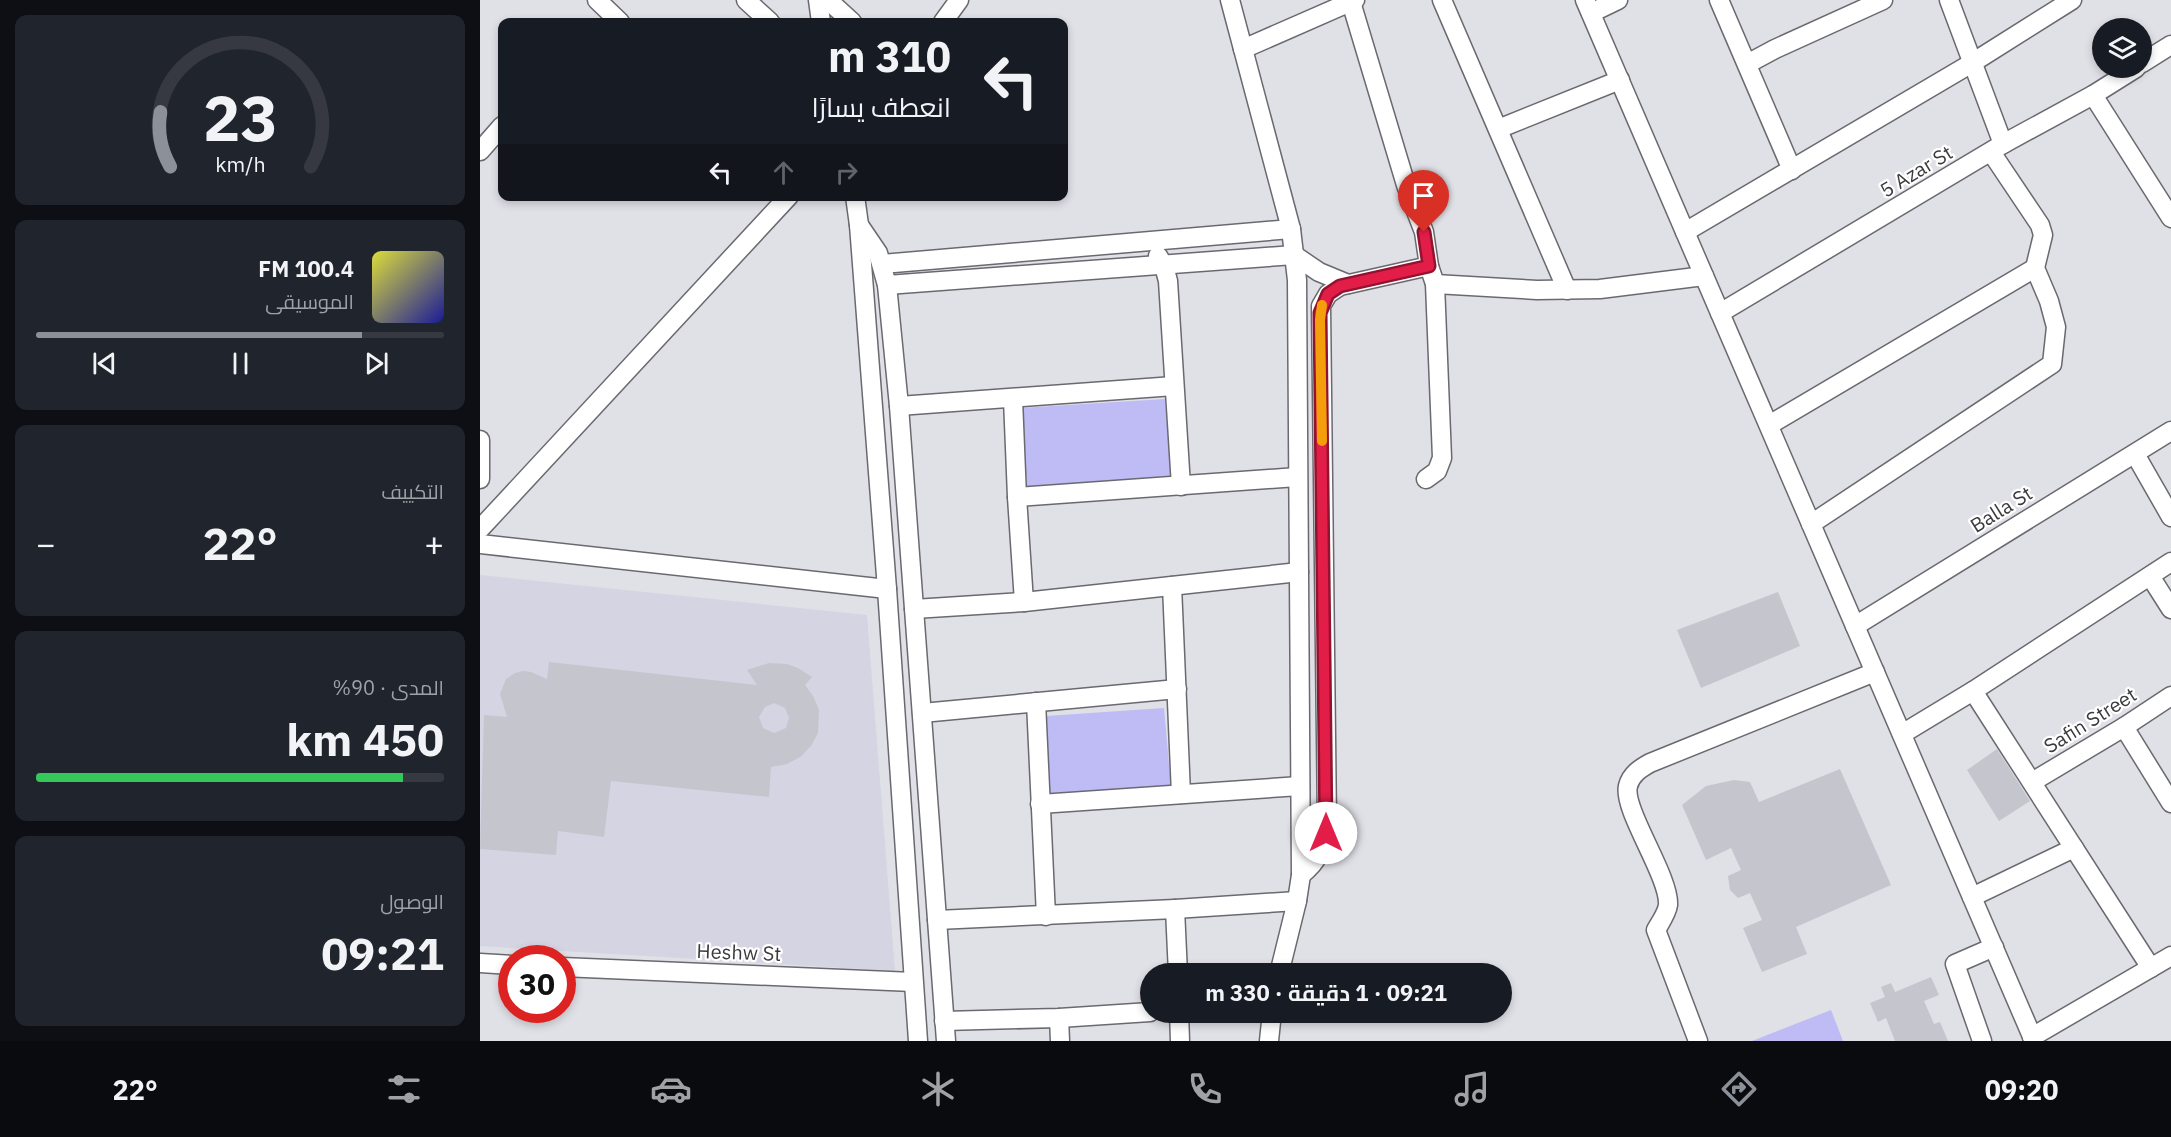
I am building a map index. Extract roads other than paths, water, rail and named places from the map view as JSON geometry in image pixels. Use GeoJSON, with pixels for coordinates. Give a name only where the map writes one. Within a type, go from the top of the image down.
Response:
{"type":"FeatureCollection","features":[{"type":"Feature","properties":{"kind":"street"},"geometry":{"type":"LineString","coordinates":[[746,0],[766,18]]}},
{"type":"Feature","properties":{"kind":"street"},"geometry":{"type":"LineString","coordinates":[[818,0],[820,18]]}},
{"type":"Feature","properties":{"kind":"street"},"geometry":{"type":"LineString","coordinates":[[828,0],[848,18]]}},
{"type":"Feature","properties":{"kind":"street"},"geometry":{"type":"LineString","coordinates":[[946,18],[959,0]]}},
{"type":"Feature","properties":{"kind":"street"},"geometry":{"type":"LineString","coordinates":[[1230,0],[1291,229],[1297,280],[1301,875],[1298,901],[1282,963]]}},
{"type":"Feature","properties":{"kind":"street"},"geometry":{"type":"LineString","coordinates":[[1442,0],[1567,290]]}},
{"type":"Feature","properties":{"kind":"street"},"geometry":{"type":"LineString","coordinates":[[1618,0],[1588,6],[2033,1040],[2171,956]]}},
{"type":"Feature","properties":{"kind":"street"},"geometry":{"type":"LineString","coordinates":[[1719,0],[1792,170]]}},
{"type":"Feature","properties":{"kind":"street"},"geometry":{"type":"LineString","coordinates":[[1747,64],[1774,49],[1883,0]]}},
{"type":"Feature","properties":{"kind":"street"},"geometry":{"type":"LineString","coordinates":[[1811,524],[2052,364],[2056,327],[2049,301],[2035,268],[2043,235],[2040,225],[1997,148],[1972,63],[1949,0]]}},
{"type":"Feature","properties":{"kind":"street"},"geometry":{"type":"LineString","coordinates":[[1685,232],[1972,63],[2072,0]]}},
{"type":"Feature","properties":{"kind":"street"},"geometry":{"type":"LineString","coordinates":[[1243,50],[1353,1],[1406,185],[1424,232],[1429,266],[1436,284],[1442,458],[1437,471],[1426,479]]}},
{"type":"Feature","properties":{"kind":"street"},"geometry":{"type":"LineString","coordinates":[[2152,57],[2171,45]]}},
{"type":"Feature","properties":{"kind":"street","name":"5 Azar St"},"geometry":{"type":"LineString","coordinates":[[1720,313],[1997,148],[2120,78]]}},
{"type":"Feature","properties":{"kind":"street"},"geometry":{"type":"LineString","coordinates":[[1497,129],[1620,80]]}},
{"type":"Feature","properties":{"kind":"street"},"geometry":{"type":"LineString","coordinates":[[2093,95],[2171,218]]}},
{"type":"Feature","properties":{"kind":"street"},"geometry":{"type":"LineString","coordinates":[[480,150],[498,130]]}},
{"type":"Feature","properties":{"kind":"street"},"geometry":{"type":"LineString","coordinates":[[480,529],[784,201]]}},
{"type":"Feature","properties":{"kind":"street"},"geometry":{"type":"LineString","coordinates":[[856,201],[887,589],[918,1041]]}},
{"type":"Feature","properties":{"kind":"street"},"geometry":{"type":"LineString","coordinates":[[859,225],[873,243],[882,264],[887,285],[899,406],[946,1041]]}},
{"type":"Feature","properties":{"kind":"street"},"geometry":{"type":"LineString","coordinates":[[882,264],[1291,229]]}},
{"type":"Feature","properties":{"kind":"street"},"geometry":{"type":"LineString","coordinates":[[1140,242],[1154,252],[1164,266],[1168,281],[1181,486]]}},
{"type":"Feature","properties":{"kind":"street"},"geometry":{"type":"LineString","coordinates":[[887,285],[1294,255],[1319,272],[1348,284]]}},
{"type":"Feature","properties":{"kind":"street"},"geometry":{"type":"LineString","coordinates":[[1301,875],[1322,851],[1327,823],[1320,313],[1328,294],[1334,289],[1429,266]]}},
{"type":"Feature","properties":{"kind":"street"},"geometry":{"type":"LineString","coordinates":[[1769,425],[2035,268]]}},
{"type":"Feature","properties":{"kind":"street"},"geometry":{"type":"LineString","coordinates":[[1436,284],[1567,290],[1600,289],[1704,276]]}},
{"type":"Feature","properties":{"kind":"street"},"geometry":{"type":"LineString","coordinates":[[899,406],[1174,386]]}},
{"type":"Feature","properties":{"kind":"street"},"geometry":{"type":"LineString","coordinates":[[1013,399],[1024,602]]}},
{"type":"Feature","properties":{"kind":"street","name":"Balla St"},"geometry":{"type":"LineString","coordinates":[[1855,626],[2171,431]]}},
{"type":"Feature","properties":{"kind":"street"},"geometry":{"type":"LineString","coordinates":[[480,440],[480,479]]}},
{"type":"Feature","properties":{"kind":"street"},"geometry":{"type":"LineString","coordinates":[[2135,454],[2171,517]]}},
{"type":"Feature","properties":{"kind":"street"},"geometry":{"type":"LineString","coordinates":[[1017,497],[1297,477]]}},
{"type":"Feature","properties":{"kind":"street"},"geometry":{"type":"LineString","coordinates":[[480,544],[887,589]]}},
{"type":"Feature","properties":{"kind":"street"},"geometry":{"type":"LineString","coordinates":[[1902,734],[1973,691],[2171,562]]}},
{"type":"Feature","properties":{"kind":"street"},"geometry":{"type":"LineString","coordinates":[[914,609],[1024,602],[1299,572]]}},
{"type":"Feature","properties":{"kind":"street"},"geometry":{"type":"LineString","coordinates":[[2151,576],[2171,609]]}},
{"type":"Feature","properties":{"kind":"street"},"geometry":{"type":"LineString","coordinates":[[1172,586],[1181,794]]}},
{"type":"Feature","properties":{"kind":"street"},"geometry":{"type":"LineString","coordinates":[[1698,1041],[1656,930],[1668,904],[1664,886],[1631,804],[1627,787],[1636,772],[1650,763],[1875,672]]}},
{"type":"Feature","properties":{"kind":"street"},"geometry":{"type":"LineString","coordinates":[[922,713],[1177,689]]}},
{"type":"Feature","properties":{"kind":"street"},"geometry":{"type":"LineString","coordinates":[[1973,691],[2151,968]]}},
{"type":"Feature","properties":{"kind":"street","name":"Safin Street"},"geometry":{"type":"LineString","coordinates":[[2032,782],[2171,696]]}},
{"type":"Feature","properties":{"kind":"street"},"geometry":{"type":"LineString","coordinates":[[1036,702],[1046,916]]}},
{"type":"Feature","properties":{"kind":"street"},"geometry":{"type":"LineString","coordinates":[[2124,727],[2171,803]]}},
{"type":"Feature","properties":{"kind":"street"},"geometry":{"type":"LineString","coordinates":[[1040,804],[1300,786]]}},
{"type":"Feature","properties":{"kind":"street"},"geometry":{"type":"LineString","coordinates":[[903,842],[931,840]]}},
{"type":"Feature","properties":{"kind":"street"},"geometry":{"type":"LineString","coordinates":[[1972,897],[2074,848]]}},
{"type":"Feature","properties":{"kind":"street"},"geometry":{"type":"LineString","coordinates":[[908,897],[935,896]]}},
{"type":"Feature","properties":{"kind":"street"},"geometry":{"type":"LineString","coordinates":[[937,920],[1298,901]]}},
{"type":"Feature","properties":{"kind":"street"},"geometry":{"type":"LineString","coordinates":[[1176,909],[1178,963]]}},
{"type":"Feature","properties":{"kind":"street"},"geometry":{"type":"LineString","coordinates":[[1982,1041],[1955,964],[1994,947]]}},
{"type":"Feature","properties":{"kind":"street"},"geometry":{"type":"LineString","coordinates":[[480,963],[498,964]]}},
{"type":"Feature","properties":{"kind":"street","name":"Heshw St"},"geometry":{"type":"LineString","coordinates":[[576,968],[914,982]]}},
{"type":"Feature","properties":{"kind":"street"},"geometry":{"type":"LineString","coordinates":[[944,1021],[1059,1018],[1140,1013]]}},
{"type":"Feature","properties":{"kind":"street"},"geometry":{"type":"LineString","coordinates":[[1059,1018],[1060,1041]]}},
{"type":"Feature","properties":{"kind":"street"},"geometry":{"type":"LineString","coordinates":[[1179,1023],[1180,1041]]}},
{"type":"Feature","properties":{"kind":"street"},"geometry":{"type":"LineString","coordinates":[[1269,1041],[1271,1023]]}}]}
